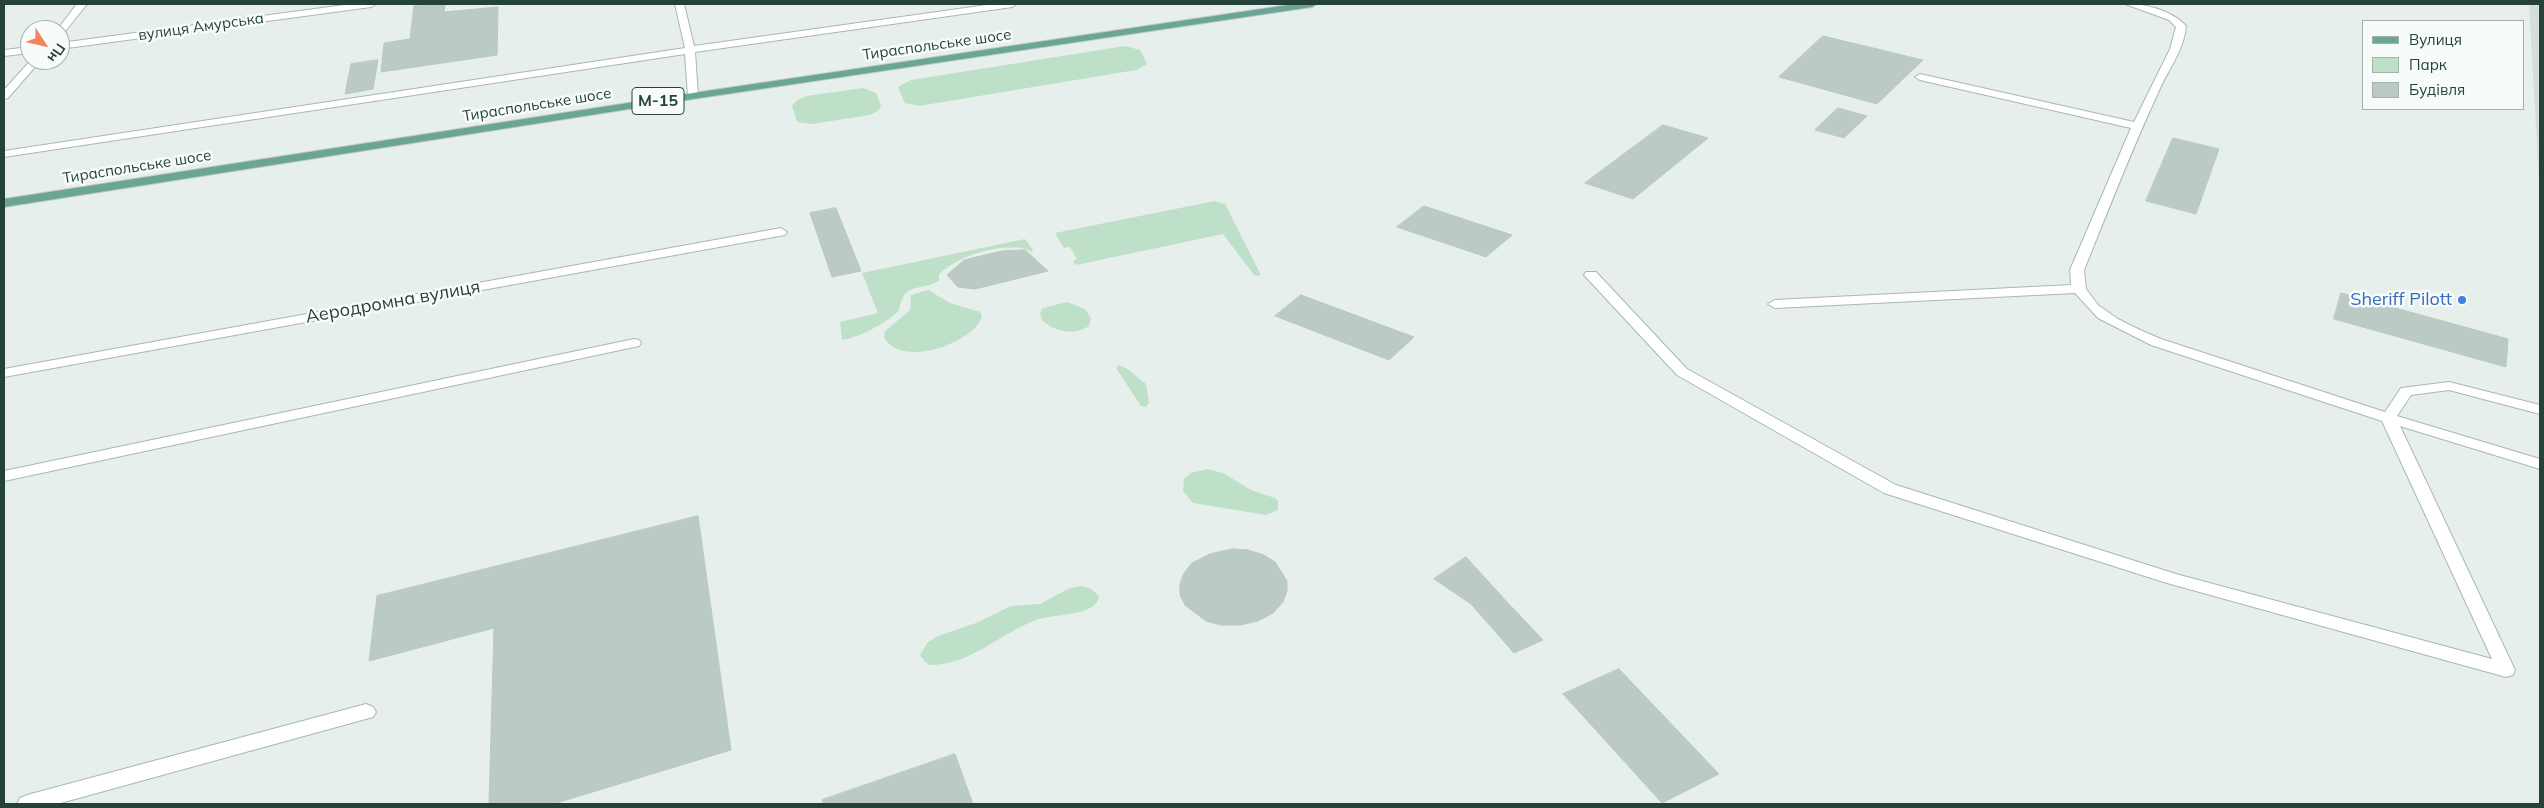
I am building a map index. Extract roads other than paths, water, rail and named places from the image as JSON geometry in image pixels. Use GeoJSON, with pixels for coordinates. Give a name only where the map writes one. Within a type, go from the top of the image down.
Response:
{"type":"FeatureCollection","features":[{"type":"Feature","properties":{"kind":"main road","name":"Тираспольське шосе"},"geometry":{"type":"LineString","coordinates":[[4,203],[693,96],[1307,4]]}},
{"type":"Feature","properties":{"kind":"street"},"geometry":{"type":"LineString","coordinates":[[69,20],[82,4]]}},
{"type":"Feature","properties":{"kind":"street","name":"вулиця Амурська"},"geometry":{"type":"LineString","coordinates":[[70,45],[371,4]]}},
{"type":"Feature","properties":{"kind":"street"},"geometry":{"type":"LineString","coordinates":[[679,4],[690,50],[693,96]]}},
{"type":"Feature","properties":{"kind":"street"},"geometry":{"type":"LineString","coordinates":[[4,154],[690,50],[1012,4]]}},
{"type":"Feature","properties":{"kind":"street"},"geometry":{"type":"LineString","coordinates":[[2130,4],[2172,18],[2181,26],[2182,35],[2137,126],[2077,270],[2079,289],[2096,310],[2123,327],[2156,342],[2388,418],[2540,464]]}},
{"type":"Feature","properties":{"kind":"street"},"geometry":{"type":"LineString","coordinates":[[4,53],[20,51]]}},
{"type":"Feature","properties":{"kind":"street"},"geometry":{"type":"LineString","coordinates":[[4,96],[27,70]]}},
{"type":"Feature","properties":{"kind":"street"},"geometry":{"type":"LineString","coordinates":[[1920,78],[2137,126]]}},
{"type":"Feature","properties":{"kind":"street","name":"Аеродромна вулиця"},"geometry":{"type":"LineString","coordinates":[[4,373],[781,232]]}},
{"type":"Feature","properties":{"kind":"street"},"geometry":{"type":"LineString","coordinates":[[1591,275],[1682,372],[1890,489],[2172,579],[2506,670],[2388,418]]}},
{"type":"Feature","properties":{"kind":"street"},"geometry":{"type":"LineString","coordinates":[[1775,304],[2079,289]]}},
{"type":"Feature","properties":{"kind":"street"},"geometry":{"type":"LineString","coordinates":[[4,476],[634,343]]}},
{"type":"Feature","properties":{"kind":"street"},"geometry":{"type":"LineString","coordinates":[[2388,418],[2406,391],[2449,386],[2540,409]]}},
{"type":"Feature","properties":{"kind":"street"},"geometry":{"type":"LineString","coordinates":[[27,804],[366,712]]}},
{"type":"Feature","properties":{"kind":"place","name":"Sheriff Pilott"},"geometry":{"type":"Point","coordinates":[2462,300]}}]}
